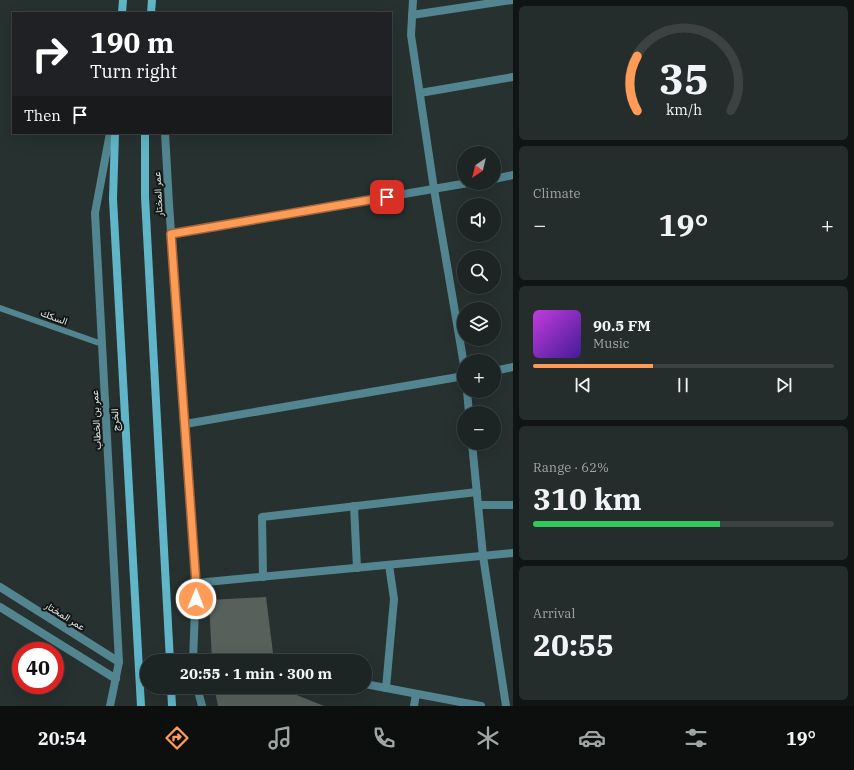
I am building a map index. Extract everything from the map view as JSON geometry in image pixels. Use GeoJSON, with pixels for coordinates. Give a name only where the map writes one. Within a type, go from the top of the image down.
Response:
{"type":"FeatureCollection","features":[{"type":"Feature","properties":{"kind":"main road"},"geometry":{"type":"LineString","coordinates":[[122,12],[123,0]]}},
{"type":"Feature","properties":{"kind":"main road"},"geometry":{"type":"LineString","coordinates":[[151,12],[152,0]]}},
{"type":"Feature","properties":{"kind":"main road","name":"الخرج"},"geometry":{"type":"LineString","coordinates":[[115,134],[113,199],[141,706]]}},
{"type":"Feature","properties":{"kind":"main road"},"geometry":{"type":"LineString","coordinates":[[145,134],[145,197],[170,654]]}},
{"type":"Feature","properties":{"kind":"main road"},"geometry":{"type":"LineString","coordinates":[[171,694],[172,706]]}},
{"type":"Feature","properties":{"kind":"street"},"geometry":{"type":"LineString","coordinates":[[414,0],[411,35],[434,189],[462,354]]}},
{"type":"Feature","properties":{"kind":"street"},"geometry":{"type":"LineString","coordinates":[[412,15],[512,0]]}},
{"type":"Feature","properties":{"kind":"street"},"geometry":{"type":"LineString","coordinates":[[420,94],[513,77]]}},
{"type":"Feature","properties":{"kind":"street","name":"عمر بن الخطاب"},"geometry":{"type":"LineString","coordinates":[[110,134],[95,212],[119,662],[110,706]]}},
{"type":"Feature","properties":{"kind":"street","name":"عمر المختار"},"geometry":{"type":"LineString","coordinates":[[165,134],[196,583],[193,654]]}},
{"type":"Feature","properties":{"kind":"street"},"geometry":{"type":"LineString","coordinates":[[501,178],[513,175]]}},
{"type":"Feature","properties":{"kind":"street"},"geometry":{"type":"LineString","coordinates":[[171,234],[457,185]]}},
{"type":"Feature","properties":{"kind":"street"},"geometry":{"type":"LineString","coordinates":[[501,370],[513,368]]}},
{"type":"Feature","properties":{"kind":"street"},"geometry":{"type":"LineString","coordinates":[[185,424],[457,377]]}},
{"type":"Feature","properties":{"kind":"street"},"geometry":{"type":"LineString","coordinates":[[473,450],[483,556],[506,706]]}},
{"type":"Feature","properties":{"kind":"street"},"geometry":{"type":"LineString","coordinates":[[263,577],[262,517],[477,492]]}},
{"type":"Feature","properties":{"kind":"street"},"geometry":{"type":"LineString","coordinates":[[478,505],[513,505]]}},
{"type":"Feature","properties":{"kind":"street"},"geometry":{"type":"LineString","coordinates":[[354,506],[357,568]]}},
{"type":"Feature","properties":{"kind":"street"},"geometry":{"type":"LineString","coordinates":[[196,583],[513,553]]}},
{"type":"Feature","properties":{"kind":"street"},"geometry":{"type":"LineString","coordinates":[[386,688],[394,599],[389,565]]}},
{"type":"Feature","properties":{"kind":"street","name":"عمر المختار"},"geometry":{"type":"LineString","coordinates":[[0,587],[119,662]]}},
{"type":"Feature","properties":{"kind":"street"},"geometry":{"type":"LineString","coordinates":[[0,607],[116,679]]}},
{"type":"Feature","properties":{"kind":"street"},"geometry":{"type":"LineString","coordinates":[[372,685],[481,706]]}},
{"type":"Feature","properties":{"kind":"street"},"geometry":{"type":"LineString","coordinates":[[199,694],[202,706]]}},
{"type":"Feature","properties":{"kind":"street"},"geometry":{"type":"LineString","coordinates":[[414,706],[416,694]]}},
{"type":"Feature","properties":{"kind":"lane","name":"السكك"},"geometry":{"type":"LineString","coordinates":[[0,308],[102,344]]}},
{"type":"Feature","properties":{"kind":"building"},"geometry":{"type":"Polygon","coordinates":[[[266,597],[273,654],[212,654],[209,600],[266,597]]]}},
{"type":"Feature","properties":{"kind":"building"},"geometry":{"type":"Polygon","coordinates":[[[215,694],[294,694],[324,706],[218,706],[215,694]]]}},
{"type":"Feature","properties":{"kind":"route"},"geometry":{"type":"LineString","coordinates":[[196,599],[171,234],[387,197]]}}]}
